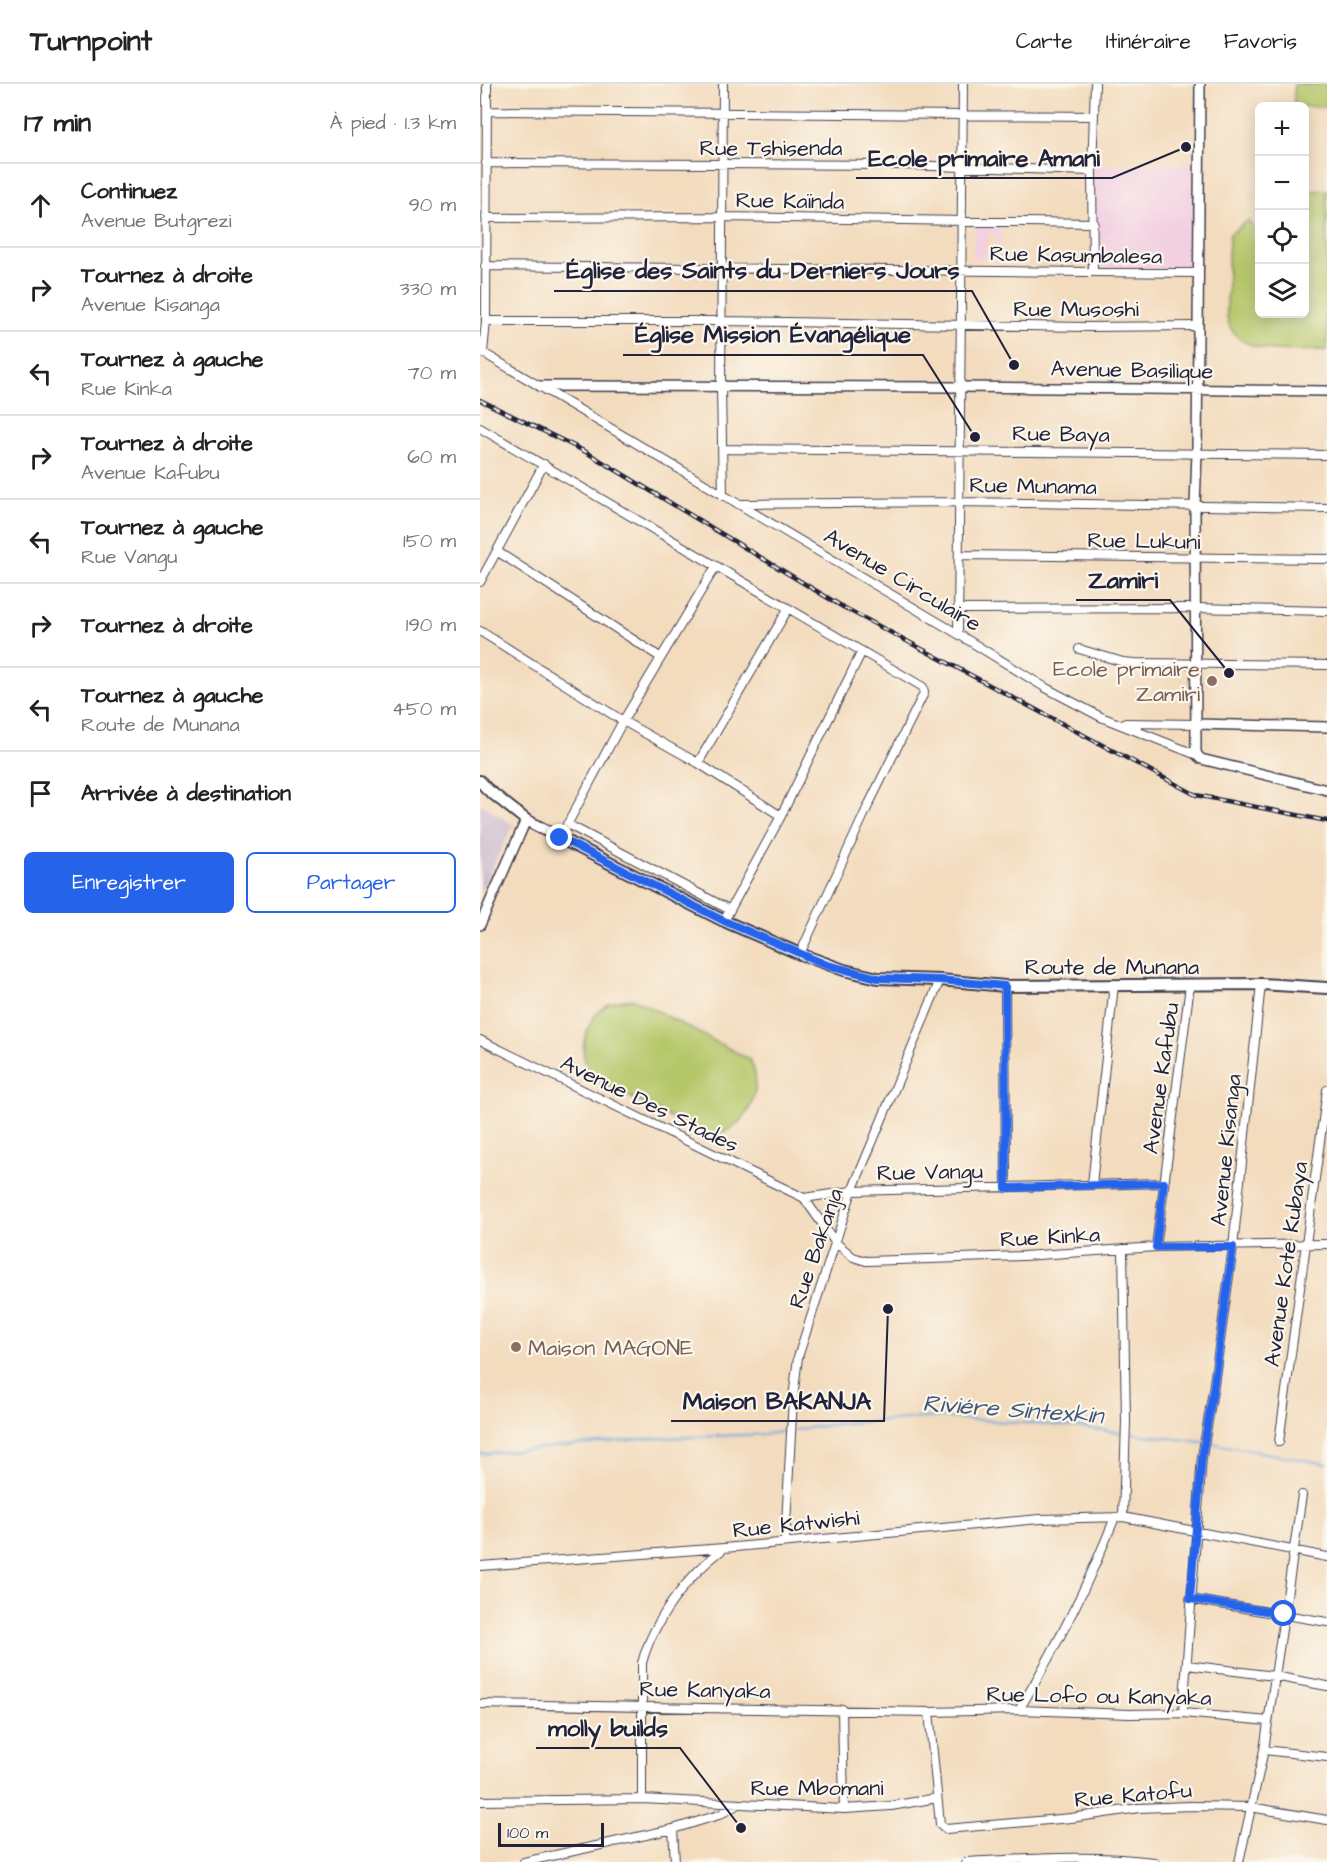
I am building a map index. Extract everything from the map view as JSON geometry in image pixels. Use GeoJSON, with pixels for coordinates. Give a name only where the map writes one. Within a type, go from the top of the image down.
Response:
{"type":"FeatureCollection","features":[{"type":"Feature","properties":{"kind":"main road","name":"Route de Munana"},"geometry":{"type":"LineString","coordinates":[[480,781],[526,820],[560,838],[724,921],[800,954],[844,970],[878,978],[940,980],[1005,986],[1261,984],[1327,988]]}},
{"type":"Feature","properties":{"kind":"street"},"geometry":{"type":"LineString","coordinates":[[482,352],[486,321],[482,280],[485,266],[486,218],[483,200],[487,84]]}},
{"type":"Feature","properties":{"kind":"street"},"geometry":{"type":"LineString","coordinates":[[723,84],[723,496]]}},
{"type":"Feature","properties":{"kind":"street"},"geometry":{"type":"LineString","coordinates":[[958,634],[963,84]]}},
{"type":"Feature","properties":{"kind":"street"},"geometry":{"type":"LineString","coordinates":[[1093,272],[1092,171],[1095,84]]}},
{"type":"Feature","properties":{"kind":"street"},"geometry":{"type":"LineString","coordinates":[[1197,755],[1195,506],[1200,84]]}},
{"type":"Feature","properties":{"kind":"street"},"geometry":{"type":"LineString","coordinates":[[487,111],[1094,116]]}},
{"type":"Feature","properties":{"kind":"street","name":"Rue Tshisenda"},"geometry":{"type":"LineString","coordinates":[[486,163],[962,166],[1092,171]]}},
{"type":"Feature","properties":{"kind":"street","name":"Rue Kaïnda"},"geometry":{"type":"LineString","coordinates":[[486,218],[722,217],[1094,223]]}},
{"type":"Feature","properties":{"kind":"street","name":"Rue Kasumbalesa"},"geometry":{"type":"LineString","coordinates":[[485,266],[1199,273]]}},
{"type":"Feature","properties":{"kind":"street","name":"Rue Musoshi"},"geometry":{"type":"LineString","coordinates":[[486,321],[1198,326]]}},
{"type":"Feature","properties":{"kind":"street","name":"Avenue Circulaire"},"geometry":{"type":"LineString","coordinates":[[482,352],[1046,688],[1101,717],[1202,759],[1327,790]]}},
{"type":"Feature","properties":{"kind":"street","name":"Avenue Basilique"},"geometry":{"type":"LineString","coordinates":[[540,386],[961,387],[1327,392]]}},
{"type":"Feature","properties":{"kind":"street"},"geometry":{"type":"LineString","coordinates":[[480,428],[923,687],[924,693],[868,806],[800,954]]}},
{"type":"Feature","properties":{"kind":"street","name":"Rue Baya"},"geometry":{"type":"LineString","coordinates":[[722,449],[1327,455]]}},
{"type":"Feature","properties":{"kind":"street"},"geometry":{"type":"LineString","coordinates":[[480,582],[544,464]]}},
{"type":"Feature","properties":{"kind":"street","name":"Rue Munama"},"geometry":{"type":"LineString","coordinates":[[738,504],[959,502],[1327,508]]}},
{"type":"Feature","properties":{"kind":"street"},"geometry":{"type":"LineString","coordinates":[[498,552],[660,657]]}},
{"type":"Feature","properties":{"kind":"street","name":"Rue Lukuni"},"geometry":{"type":"LineString","coordinates":[[960,555],[1327,560]]}},
{"type":"Feature","properties":{"kind":"street"},"geometry":{"type":"LineString","coordinates":[[560,838],[623,721],[716,566]]}},
{"type":"Feature","properties":{"kind":"street"},"geometry":{"type":"LineString","coordinates":[[959,609],[1196,608],[1327,611]]}},
{"type":"Feature","properties":{"kind":"street"},"geometry":{"type":"LineString","coordinates":[[698,763],[788,609]]}},
{"type":"Feature","properties":{"kind":"street"},"geometry":{"type":"LineString","coordinates":[[480,631],[781,816]]}},
{"type":"Feature","properties":{"kind":"street"},"geometry":{"type":"LineString","coordinates":[[1079,649],[1123,662],[1327,665]]}},
{"type":"Feature","properties":{"kind":"street"},"geometry":{"type":"LineString","coordinates":[[724,921],[781,816],[862,651]]}},
{"type":"Feature","properties":{"kind":"street"},"geometry":{"type":"LineString","coordinates":[[1119,723],[1327,727]]}},
{"type":"Feature","properties":{"kind":"street"},"geometry":{"type":"LineString","coordinates":[[480,925],[526,820]]}},
{"type":"Feature","properties":{"kind":"street"},"geometry":{"type":"LineString","coordinates":[[567,824],[730,910]]}},
{"type":"Feature","properties":{"kind":"street","name":"Rue Bakanja"},"geometry":{"type":"LineString","coordinates":[[785,1542],[793,1398],[798,1357],[852,1191],[940,980]]}},
{"type":"Feature","properties":{"kind":"street","name":"Avenue Kisanga"},"geometry":{"type":"LineString","coordinates":[[1183,1713],[1202,1457],[1233,1247],[1261,984]]}},
{"type":"Feature","properties":{"kind":"street"},"geometry":{"type":"LineString","coordinates":[[1092,1184],[1114,985]]}},
{"type":"Feature","properties":{"kind":"street","name":"Avenue Kafubu"},"geometry":{"type":"LineString","coordinates":[[1156,1247],[1190,985]]}},
{"type":"Feature","properties":{"kind":"street"},"geometry":{"type":"LineString","coordinates":[[1005,986],[1006,1188]]}},
{"type":"Feature","properties":{"kind":"street","name":"Avenue Des Stades"},"geometry":{"type":"LineString","coordinates":[[480,1040],[804,1198]]}},
{"type":"Feature","properties":{"kind":"street","name":"Avenue Kote Kubaya"},"geometry":{"type":"LineString","coordinates":[[1279,1442],[1327,1090]]}},
{"type":"Feature","properties":{"kind":"street","name":"Rue Vangu"},"geometry":{"type":"LineString","coordinates":[[804,1198],[852,1191],[1164,1183]]}},
{"type":"Feature","properties":{"kind":"street","name":"Rue Kinka"},"geometry":{"type":"LineString","coordinates":[[804,1198],[835,1242],[859,1261],[1023,1256],[1156,1247],[1327,1244]]}},
{"type":"Feature","properties":{"kind":"street"},"geometry":{"type":"LineString","coordinates":[[1019,1710],[1059,1641],[1119,1517],[1126,1421],[1124,1249]]}},
{"type":"Feature","properties":{"kind":"street"},"geometry":{"type":"LineString","coordinates":[[1239,1862],[1264,1750],[1302,1495]]}},
{"type":"Feature","properties":{"kind":"street","name":"Rue Katwishi"},"geometry":{"type":"LineString","coordinates":[[480,1566],[724,1548],[1040,1519],[1119,1517],[1327,1557]]}},
{"type":"Feature","properties":{"kind":"street"},"geometry":{"type":"LineString","coordinates":[[642,1799],[642,1663],[662,1619],[697,1570],[724,1548]]}},
{"type":"Feature","properties":{"kind":"street"},"geometry":{"type":"LineString","coordinates":[[1190,1599],[1327,1622]]}},
{"type":"Feature","properties":{"kind":"street"},"geometry":{"type":"LineString","coordinates":[[1187,1665],[1327,1686]]}},
{"type":"Feature","properties":{"kind":"street","name":"Rue Kanyaka"},"geometry":{"type":"LineString","coordinates":[[480,1704],[929,1712]]}},
{"type":"Feature","properties":{"kind":"street"},"geometry":{"type":"LineString","coordinates":[[842,1709],[844,1809]]}},
{"type":"Feature","properties":{"kind":"street","name":"Rue Lofo ou Kanyaka"},"geometry":{"type":"LineString","coordinates":[[929,1712],[1019,1710],[1130,1714],[1183,1713],[1268,1721]]}},
{"type":"Feature","properties":{"kind":"street"},"geometry":{"type":"LineString","coordinates":[[929,1712],[937,1798]]}},
{"type":"Feature","properties":{"kind":"street"},"geometry":{"type":"LineString","coordinates":[[1264,1750],[1327,1757]]}},
{"type":"Feature","properties":{"kind":"street","name":"Rue Mbomani"},"geometry":{"type":"LineString","coordinates":[[480,1801],[642,1799],[844,1809],[891,1806],[937,1798]]}},
{"type":"Feature","properties":{"kind":"street","name":"Rue Katofu"},"geometry":{"type":"LineString","coordinates":[[937,1798],[940,1824],[946,1829],[1071,1818],[1139,1808],[1250,1807],[1327,1820]]}},
{"type":"Feature","properties":{"kind":"street"},"geometry":{"type":"LineString","coordinates":[[524,1862],[673,1829],[719,1815],[736,1805]]}},
{"type":"Feature","properties":{"kind":"street"},"geometry":{"type":"LineString","coordinates":[[673,1829],[675,1862]]}},
{"type":"Feature","properties":{"kind":"street"},"geometry":{"type":"LineString","coordinates":[[966,1862],[1072,1856],[1154,1862]]}},
{"type":"Feature","properties":{"kind":"shaded area"},"geometry":{"type":"Polygon","coordinates":[[[1198,164],[1196,270],[1095,268],[1092,171],[1096,165],[1198,164]]]}},
{"type":"Feature","properties":{"kind":"shaded area"},"geometry":{"type":"Polygon","coordinates":[[[974,223],[1001,224],[999,269],[973,269],[974,223]],[[987,234],[985,256],[987,259],[975,259],[974,268],[996,268],[996,237],[994,234],[987,234]]]}},
{"type":"Feature","properties":{"kind":"shaded area"},"geometry":{"type":"Polygon","coordinates":[[[480,803],[513,825],[480,893],[480,803]]]}},
{"type":"Feature","properties":{"kind":"green space"},"geometry":{"type":"Polygon","coordinates":[[[1294,84],[1327,84],[1327,107],[1309,106],[1309,102],[1294,102],[1294,84]]]}},
{"type":"Feature","properties":{"kind":"green space"},"geometry":{"type":"Polygon","coordinates":[[[1327,190],[1327,350],[1284,351],[1254,346],[1241,340],[1232,330],[1227,317],[1230,234],[1248,221],[1255,229],[1255,318],[1309,318],[1309,191],[1327,190]]]}},
{"type":"Feature","properties":{"kind":"green space"},"geometry":{"type":"Polygon","coordinates":[[[634,999],[749,1059],[755,1075],[754,1094],[747,1111],[736,1125],[717,1134],[704,1135],[605,1084],[591,1073],[585,1060],[584,1042],[594,1017],[607,1005],[634,999]]]}},
{"type":"Feature","properties":{"kind":"waterway","name":"Riviére Sintexkin"},"geometry":{"type":"LineString","coordinates":[[794,1430],[845,1423],[938,1417],[1078,1427],[1123,1433]]}},
{"type":"Feature","properties":{"kind":"waterway","name":"Riviére Sintexkin"},"geometry":{"type":"LineString","coordinates":[[480,1454],[644,1439],[788,1431]]}},
{"type":"Feature","properties":{"kind":"waterway","name":"Riviére Sintexkin"},"geometry":{"type":"LineString","coordinates":[[1128,1433],[1210,1443],[1327,1464]]}},
{"type":"Feature","properties":{"kind":"railway"},"geometry":{"type":"LineString","coordinates":[[480,400],[586,452],[843,607],[1196,795],[1327,821]]}},
{"type":"Feature","properties":{"kind":"place","name":"Ecole primaire Amani"},"geometry":{"type":"Point","coordinates":[1186,147]}},
{"type":"Feature","properties":{"kind":"place","name":"Église des Saints du Derniers Jours"},"geometry":{"type":"Point","coordinates":[1014,365]}},
{"type":"Feature","properties":{"kind":"place","name":"Église Mission Évangélique"},"geometry":{"type":"Point","coordinates":[975,437]}},
{"type":"Feature","properties":{"kind":"place","name":"Zamiri"},"geometry":{"type":"Point","coordinates":[1229,673]}},
{"type":"Feature","properties":{"kind":"place","name":"Ecole primaire Zamiri"},"geometry":{"type":"Point","coordinates":[1212,681]}},
{"type":"Feature","properties":{"kind":"place","name":"Maison BAKANJA"},"geometry":{"type":"Point","coordinates":[888,1309]}},
{"type":"Feature","properties":{"kind":"place","name":"Maison MAGONE"},"geometry":{"type":"Point","coordinates":[516,1347]}},
{"type":"Feature","properties":{"kind":"place","name":"molly builds"},"geometry":{"type":"Point","coordinates":[741,1828]}},
{"type":"Feature","properties":{"kind":"route"},"geometry":{"type":"LineString","coordinates":[[560,838],[724,921],[827,965],[878,978],[940,980],[1005,986],[1006,1188],[1164,1183],[1156,1247],[1233,1247],[1202,1457],[1190,1599],[1284,1614]]}}]}
